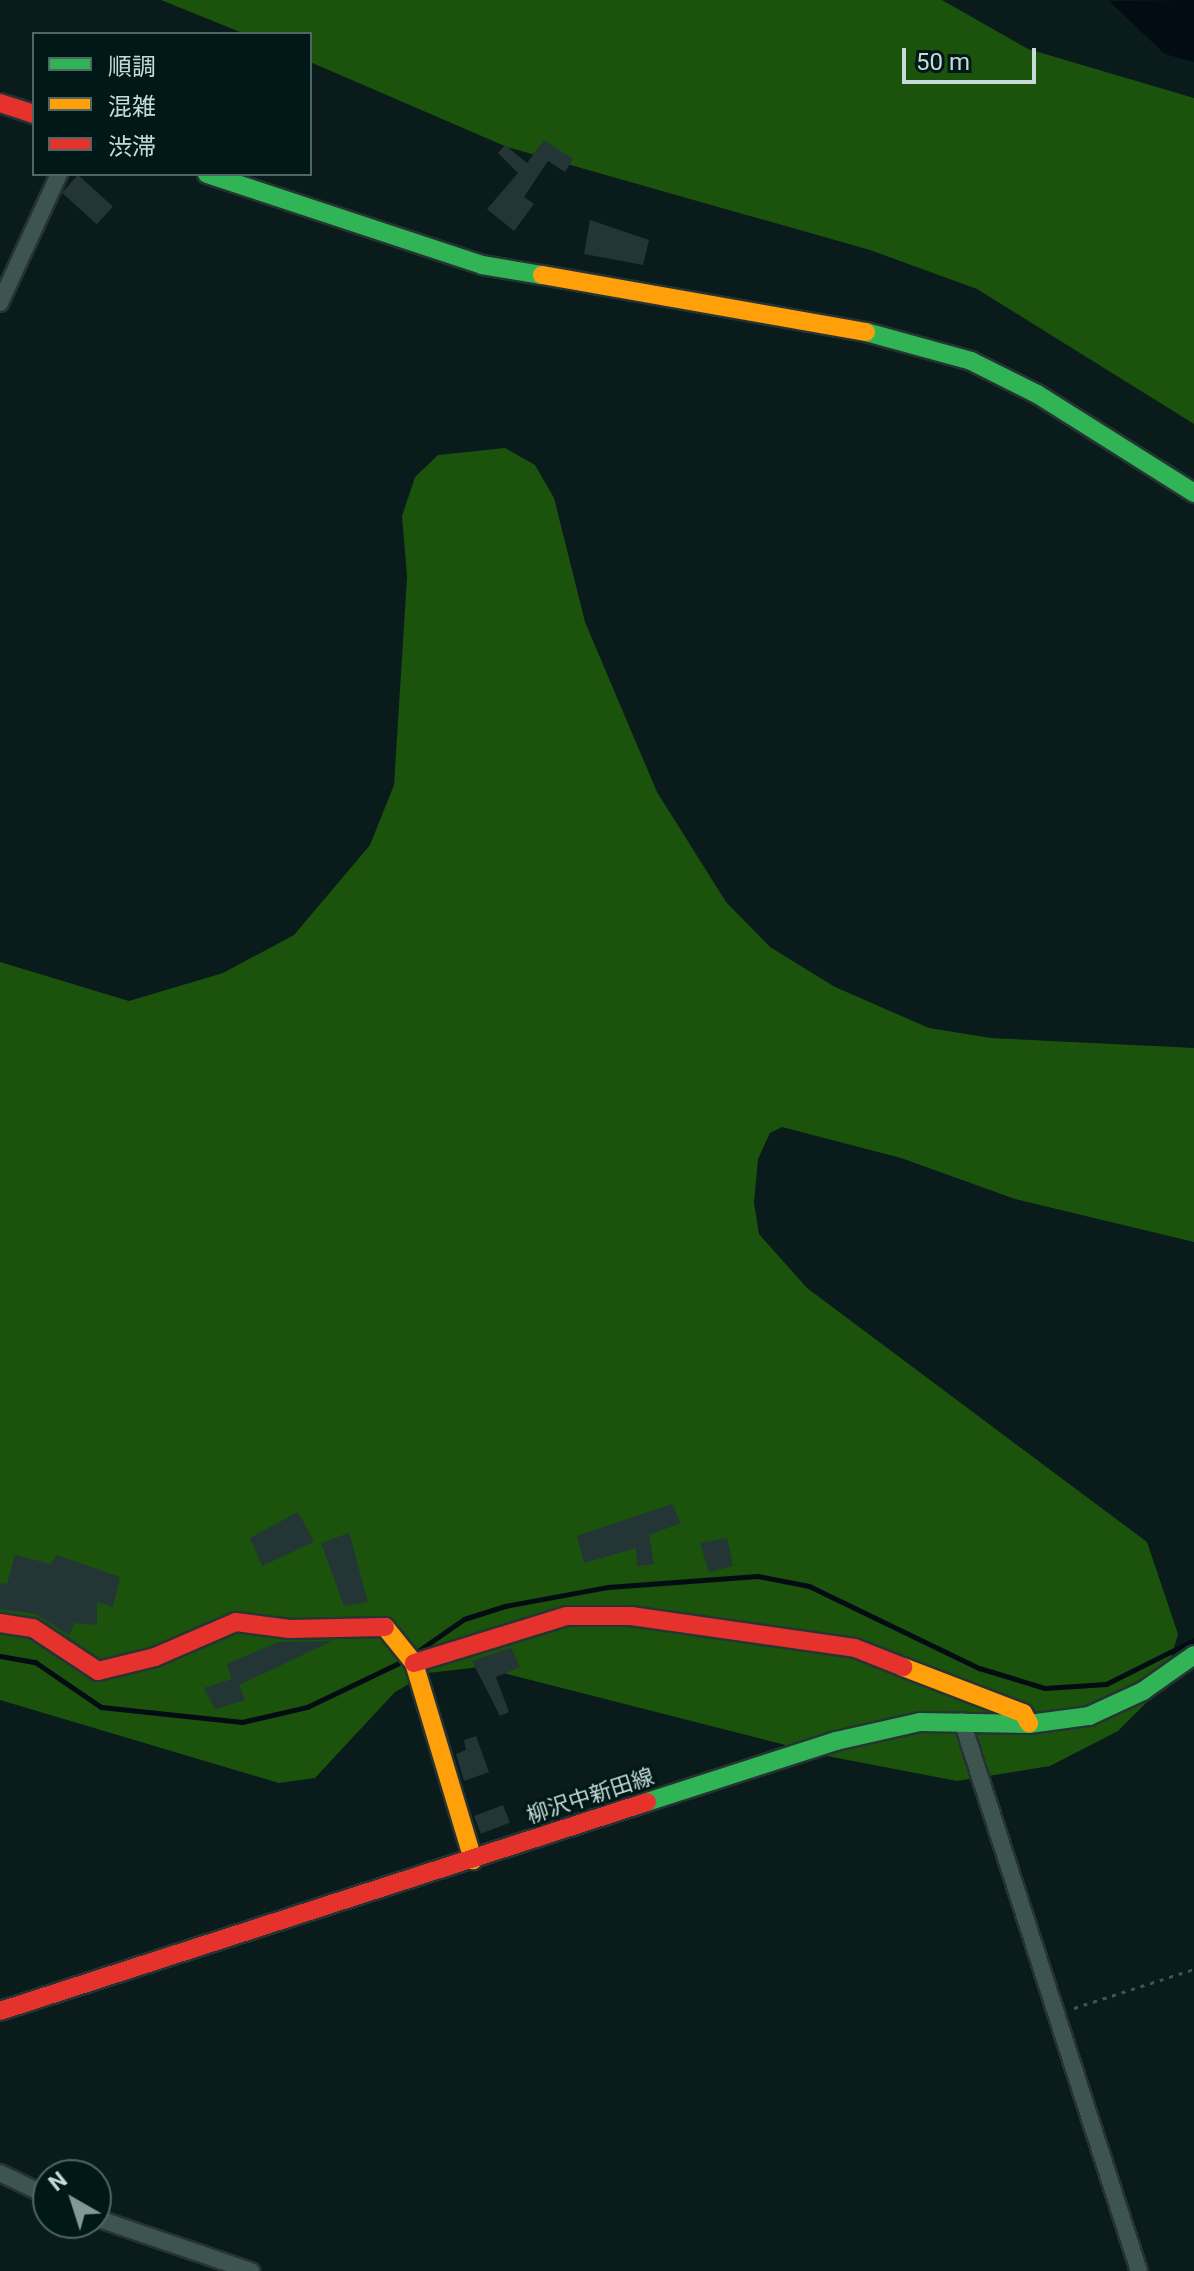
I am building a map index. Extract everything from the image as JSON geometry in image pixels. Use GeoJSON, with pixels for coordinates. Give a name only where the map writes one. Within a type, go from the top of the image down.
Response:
{"type":"FeatureCollection","features":[{"type":"Feature","properties":{"kind":"street"},"geometry":{"type":"LineString","coordinates":[[0,103],[32,113]]}},
{"type":"Feature","properties":{"kind":"street"},"geometry":{"type":"LineString","coordinates":[[0,303],[58,176]]}},
{"type":"Feature","properties":{"kind":"street"},"geometry":{"type":"LineString","coordinates":[[213,176],[482,265],[907,339],[971,361],[1037,394],[1194,493]]}},
{"type":"Feature","properties":{"kind":"street"},"geometry":{"type":"LineString","coordinates":[[414,1663],[567,1616],[631,1616],[855,1648],[1023,1713],[1029,1724]]}},
{"type":"Feature","properties":{"kind":"street"},"geometry":{"type":"LineString","coordinates":[[0,1623],[33,1628],[98,1671],[155,1657],[236,1622],[311,1629],[374,1621],[392,1631],[414,1663],[473,1860]]}},
{"type":"Feature","properties":{"kind":"street","name":"柳沢中新田線"},"geometry":{"type":"LineString","coordinates":[[0,2011],[836,1741],[920,1722],[1029,1724],[1089,1716],[1143,1691],[1194,1655]]}},
{"type":"Feature","properties":{"kind":"street"},"geometry":{"type":"LineString","coordinates":[[962,1721],[1139,2271]]}},
{"type":"Feature","properties":{"kind":"street"},"geometry":{"type":"LineString","coordinates":[[0,2173],[32,2188]]}},
{"type":"Feature","properties":{"kind":"street"},"geometry":{"type":"LineString","coordinates":[[112,2223],[251,2271]]}},
{"type":"Feature","properties":{"kind":"path"},"geometry":{"type":"LineString","coordinates":[[1055,2014],[1194,1969]]}},
{"type":"Feature","properties":{"kind":"green space"},"geometry":{"type":"Polygon","coordinates":[[[161,0],[942,0],[1028,49],[1194,98],[1194,424],[977,289],[870,250],[507,147],[312,63],[312,32],[240,32],[161,0]]]}},
{"type":"Feature","properties":{"kind":"green space"},"geometry":{"type":"Polygon","coordinates":[[[505,448],[535,465],[554,498],[585,622],[657,792],[726,902],[770,947],[835,987],[929,1028],[991,1038],[1194,1048],[1194,1242],[1015,1199],[901,1158],[782,1127],[770,1133],[758,1159],[754,1203],[759,1234],[807,1288],[1147,1542],[1178,1634],[1163,1686],[1118,1731],[1050,1766],[957,1781],[832,1757],[480,1667],[428,1673],[395,1692],[315,1778],[279,1783],[0,1700],[0,962],[129,1001],[223,973],[294,935],[370,845],[394,785],[407,577],[402,516],[415,477],[438,455],[505,448]]]}},
{"type":"Feature","properties":{"kind":"shaded area"},"geometry":{"type":"Polygon","coordinates":[[[1194,0],[1194,62],[1165,54],[1109,1],[1194,0]]]}},
{"type":"Feature","properties":{"kind":"building"},"geometry":{"type":"Polygon","coordinates":[[[544,140],[573,159],[565,172],[548,161],[524,197],[534,204],[514,231],[487,209],[518,173],[498,153],[505,145],[527,163],[544,140]]]}},
{"type":"Feature","properties":{"kind":"building"},"geometry":{"type":"Polygon","coordinates":[[[77,176],[113,206],[97,224],[62,193],[77,176]]]}},
{"type":"Feature","properties":{"kind":"building"},"geometry":{"type":"Polygon","coordinates":[[[590,220],[649,240],[643,265],[584,254],[590,220]]]}},
{"type":"Feature","properties":{"kind":"building"},"geometry":{"type":"Polygon","coordinates":[[[672,1504],[681,1523],[649,1535],[654,1564],[637,1566],[636,1548],[584,1563],[577,1536],[672,1504]]]}},
{"type":"Feature","properties":{"kind":"building"},"geometry":{"type":"Polygon","coordinates":[[[298,1512],[314,1542],[262,1566],[250,1538],[298,1512]]]}},
{"type":"Feature","properties":{"kind":"building"},"geometry":{"type":"Polygon","coordinates":[[[349,1533],[368,1602],[344,1606],[321,1543],[349,1533]]]}},
{"type":"Feature","properties":{"kind":"building"},"geometry":{"type":"Polygon","coordinates":[[[727,1538],[733,1566],[709,1572],[700,1543],[727,1538]]]}},
{"type":"Feature","properties":{"kind":"building"},"geometry":{"type":"Polygon","coordinates":[[[15,1555],[51,1564],[56,1555],[120,1577],[113,1607],[97,1602],[97,1625],[75,1623],[69,1635],[36,1614],[0,1609],[0,1583],[7,1584],[15,1555]]]}},
{"type":"Feature","properties":{"kind":"building"},"geometry":{"type":"Polygon","coordinates":[[[332,1641],[239,1685],[245,1700],[215,1709],[204,1688],[232,1679],[227,1664],[279,1642],[332,1641]]]}},
{"type":"Feature","properties":{"kind":"building"},"geometry":{"type":"Polygon","coordinates":[[[511,1648],[520,1667],[496,1677],[509,1712],[500,1716],[472,1661],[511,1648]]]}},
{"type":"Feature","properties":{"kind":"building"},"geometry":{"type":"Polygon","coordinates":[[[476,1736],[489,1772],[464,1781],[456,1754],[466,1750],[464,1740],[476,1736]]]}},
{"type":"Feature","properties":{"kind":"building"},"geometry":{"type":"Polygon","coordinates":[[[503,1805],[510,1823],[481,1834],[474,1816],[503,1805]]]}},
{"type":"Feature","properties":{"kind":"waterway"},"geometry":{"type":"LineString","coordinates":[[418,1651],[464,1619],[505,1606],[608,1587],[758,1576],[809,1586],[979,1668],[1045,1688],[1106,1684],[1194,1640]]}},
{"type":"Feature","properties":{"kind":"waterway"},"geometry":{"type":"LineString","coordinates":[[0,1656],[35,1662],[101,1707],[242,1722],[307,1707],[403,1661]]}},
{"type":"Feature","properties":{"kind":"traffic: fast"},"geometry":{"type":"LineString","coordinates":[[213,176],[482,265],[542,275]]}},
{"type":"Feature","properties":{"kind":"traffic: fast"},"geometry":{"type":"LineString","coordinates":[[866,332],[971,361],[1037,394],[1194,493]]}},
{"type":"Feature","properties":{"kind":"traffic: fast"},"geometry":{"type":"LineString","coordinates":[[647,1802],[836,1741],[920,1722],[1029,1724],[1089,1716],[1143,1691],[1194,1655]]}},
{"type":"Feature","properties":{"kind":"traffic: slow"},"geometry":{"type":"LineString","coordinates":[[542,275],[866,332]]}},
{"type":"Feature","properties":{"kind":"traffic: slow"},"geometry":{"type":"LineString","coordinates":[[385,1627],[414,1663],[473,1860]]}},
{"type":"Feature","properties":{"kind":"traffic: slow"},"geometry":{"type":"LineString","coordinates":[[903,1667],[1023,1713],[1029,1723]]}},
{"type":"Feature","properties":{"kind":"traffic: jam"},"geometry":{"type":"LineString","coordinates":[[0,103],[32,113]]}},
{"type":"Feature","properties":{"kind":"traffic: jam"},"geometry":{"type":"LineString","coordinates":[[414,1663],[567,1616],[631,1616],[855,1648],[903,1667]]}},
{"type":"Feature","properties":{"kind":"traffic: jam"},"geometry":{"type":"LineString","coordinates":[[0,1623],[33,1628],[98,1671],[155,1657],[236,1622],[290,1629],[385,1627]]}},
{"type":"Feature","properties":{"kind":"traffic: jam"},"geometry":{"type":"LineString","coordinates":[[0,2011],[647,1802]]}}]}
